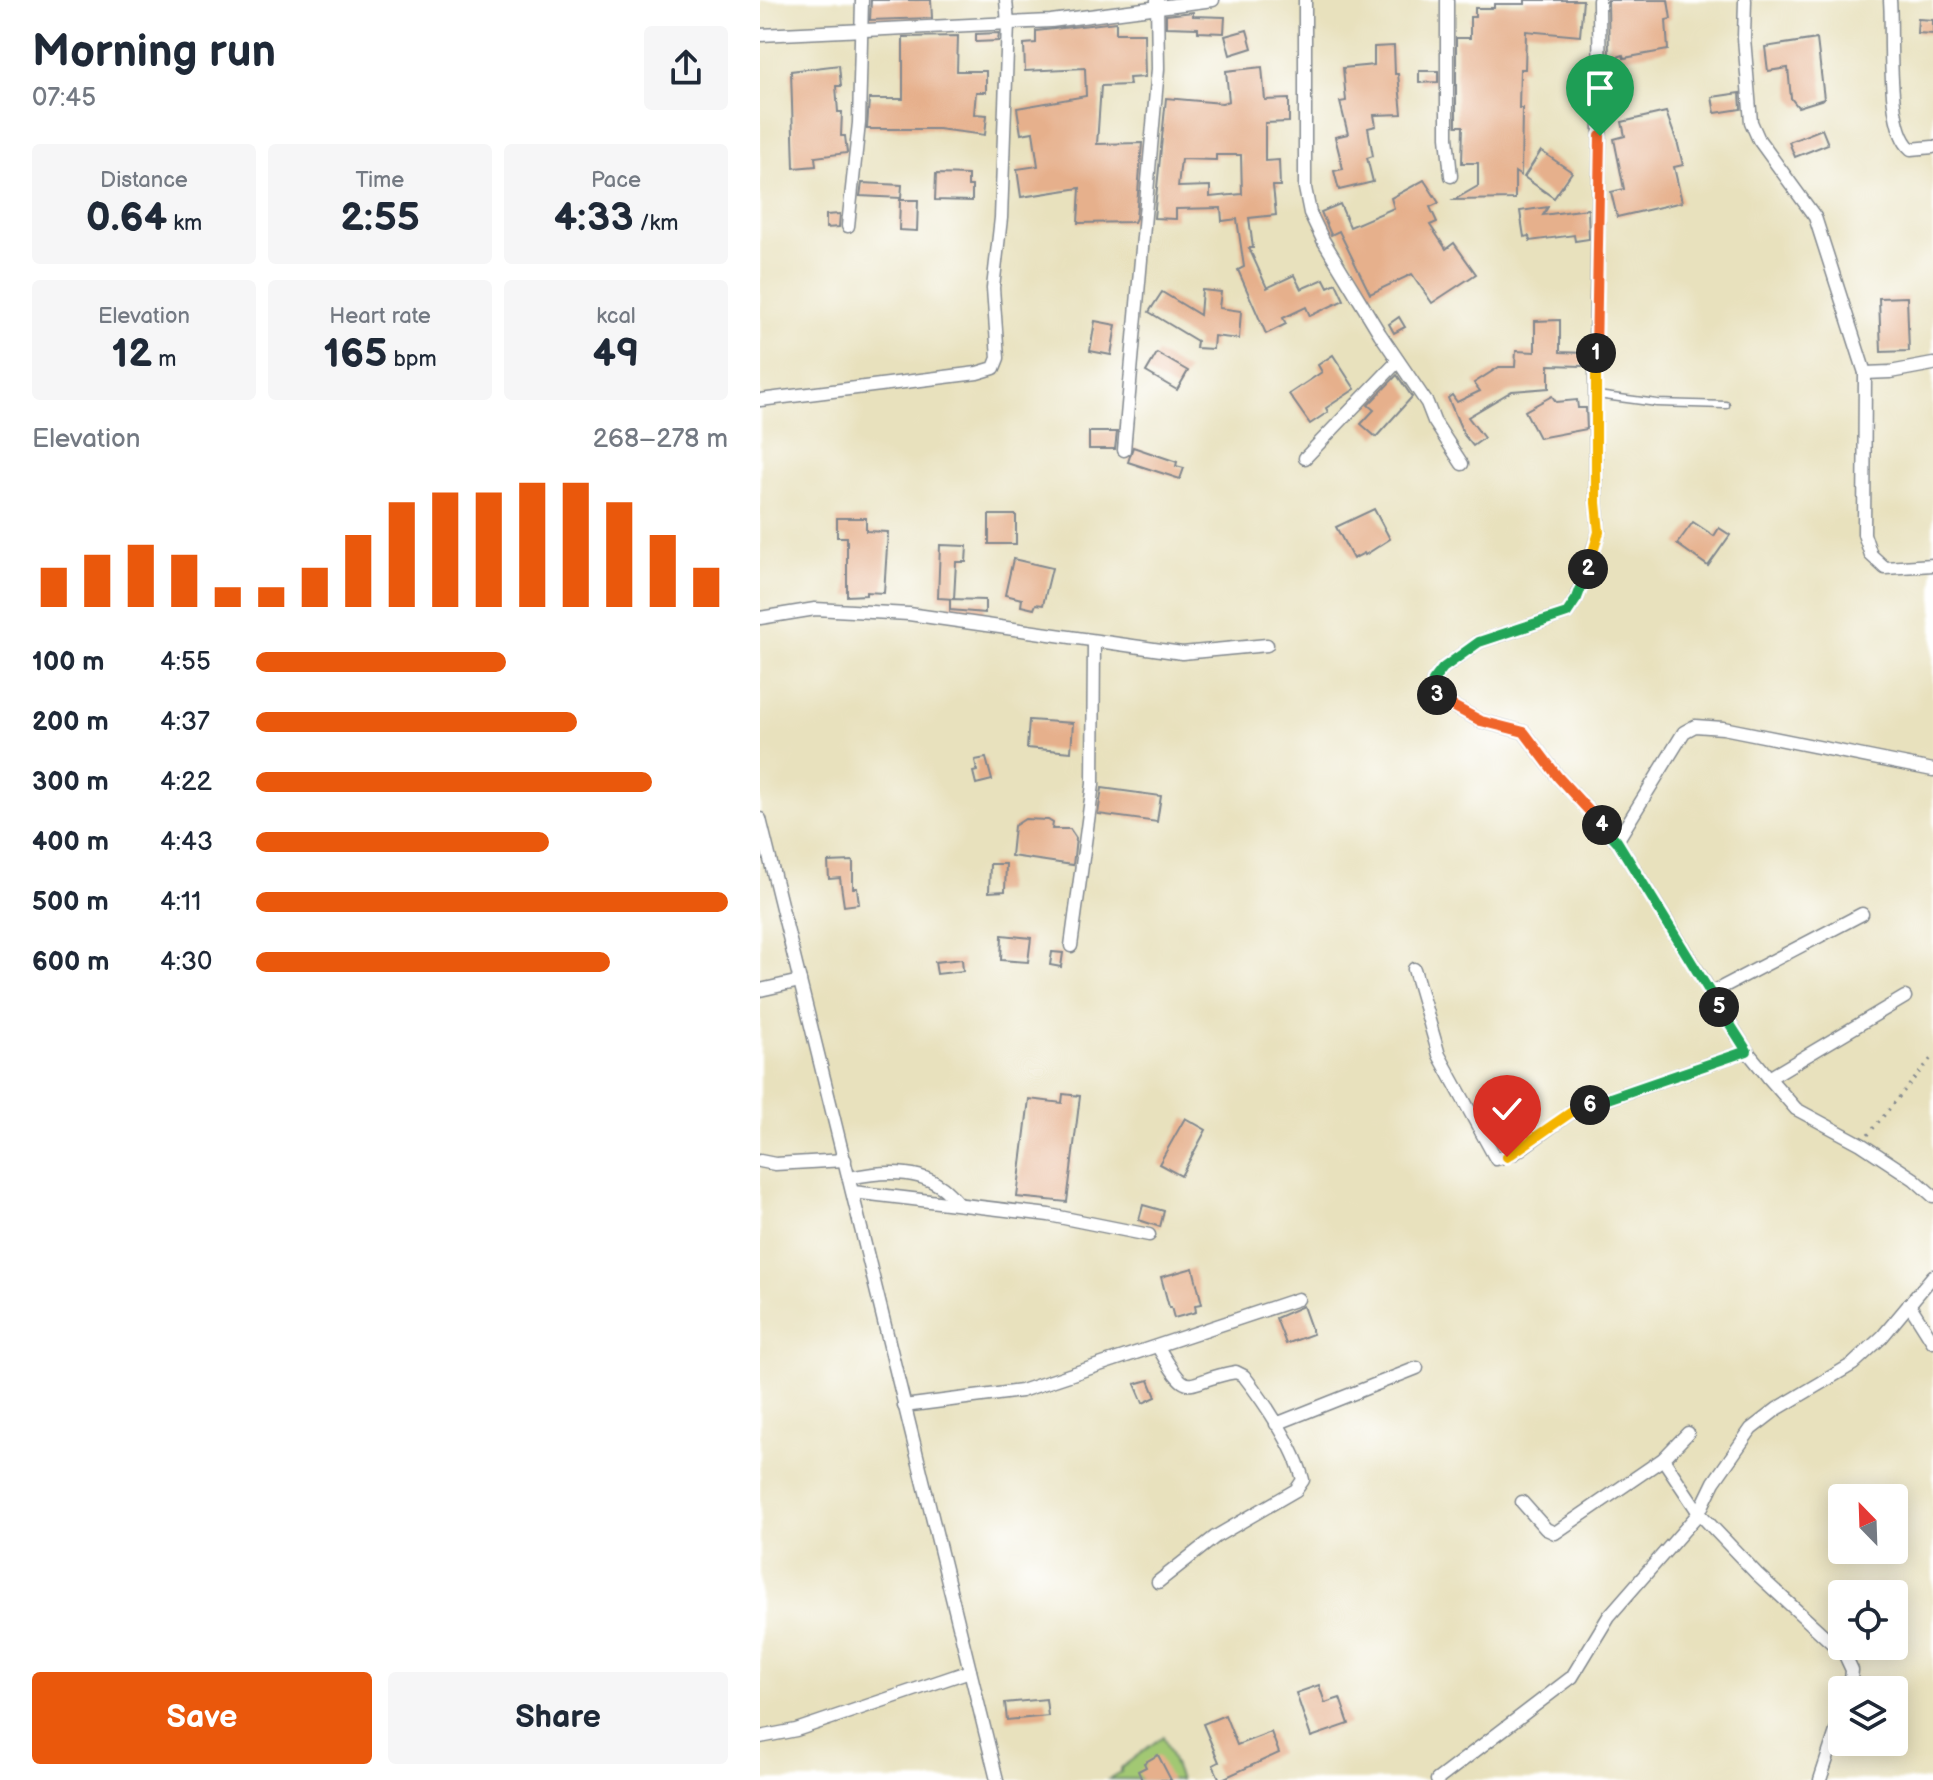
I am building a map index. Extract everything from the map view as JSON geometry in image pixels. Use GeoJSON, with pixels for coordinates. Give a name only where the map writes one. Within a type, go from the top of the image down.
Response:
{"type":"FeatureCollection","features":[{"type":"Feature","properties":{"kind":"street"},"geometry":{"type":"LineString","coordinates":[[848,226],[859,123],[862,0]]}},
{"type":"Feature","properties":{"kind":"street"},"geometry":{"type":"LineString","coordinates":[[760,400],[977,373],[994,368],[998,358],[993,288],[1001,218],[1008,23],[1006,0]]}},
{"type":"Feature","properties":{"kind":"street"},"geometry":{"type":"LineString","coordinates":[[760,35],[1051,21],[1157,4],[1213,0]]}},
{"type":"Feature","properties":{"kind":"street"},"geometry":{"type":"LineString","coordinates":[[1305,0],[1305,188],[1310,213],[1323,240],[1462,464]]}},
{"type":"Feature","properties":{"kind":"street"},"geometry":{"type":"LineString","coordinates":[[1447,0],[1447,137],[1451,176]]}},
{"type":"Feature","properties":{"kind":"street"},"geometry":{"type":"LineString","coordinates":[[1599,0],[1596,503],[1599,532],[1577,598],[1567,613],[1479,642],[1443,668],[1433,681],[1438,698],[1451,706],[1481,721],[1524,732],[1558,777],[1617,841],[1747,1051],[1796,1109],[1861,1144],[1914,1179],[1933,1196]]}},
{"type":"Feature","properties":{"kind":"street"},"geometry":{"type":"LineString","coordinates":[[1745,0],[1744,38],[1751,122],[1759,140],[1815,217],[1865,373],[1864,534],[1871,555],[1885,568],[1933,565]]}},
{"type":"Feature","properties":{"kind":"street"},"geometry":{"type":"LineString","coordinates":[[1890,0],[1894,112],[1899,131],[1903,142],[1911,149],[1933,147]]}},
{"type":"Feature","properties":{"kind":"street"},"geometry":{"type":"LineString","coordinates":[[1124,450],[1158,69],[1157,4]]}},
{"type":"Feature","properties":{"kind":"street"},"geometry":{"type":"LineString","coordinates":[[1305,458],[1398,361]]}},
{"type":"Feature","properties":{"kind":"street"},"geometry":{"type":"LineString","coordinates":[[1865,373],[1933,364]]}},
{"type":"Feature","properties":{"kind":"street"},"geometry":{"type":"LineString","coordinates":[[760,618],[815,609],[909,614],[1182,653],[1267,645]]}},
{"type":"Feature","properties":{"kind":"street"},"geometry":{"type":"LineString","coordinates":[[1071,946],[1093,784],[1094,642]]}},
{"type":"Feature","properties":{"kind":"street"},"geometry":{"type":"LineString","coordinates":[[1617,841],[1684,732],[1695,726],[1723,728],[1933,770]]}},
{"type":"Feature","properties":{"kind":"street"},"geometry":{"type":"LineString","coordinates":[[760,821],[997,1780]]}},
{"type":"Feature","properties":{"kind":"street"},"geometry":{"type":"LineString","coordinates":[[1711,993],[1862,914]]}},
{"type":"Feature","properties":{"kind":"street"},"geometry":{"type":"LineString","coordinates":[[1414,969],[1439,1055],[1496,1159],[1515,1153],[1573,1111],[1747,1051]]}},
{"type":"Feature","properties":{"kind":"street"},"geometry":{"type":"LineString","coordinates":[[760,990],[800,981]]}},
{"type":"Feature","properties":{"kind":"street"},"geometry":{"type":"LineString","coordinates":[[1769,1078],[1905,997]]}},
{"type":"Feature","properties":{"kind":"street"},"geometry":{"type":"LineString","coordinates":[[760,1161],[775,1164],[845,1160]]}},
{"type":"Feature","properties":{"kind":"street"},"geometry":{"type":"LineString","coordinates":[[849,1178],[876,1173],[914,1176],[939,1184],[959,1204]]}},
{"type":"Feature","properties":{"kind":"street"},"geometry":{"type":"LineString","coordinates":[[853,1192],[1049,1215],[1149,1235]]}},
{"type":"Feature","properties":{"kind":"street"},"geometry":{"type":"LineString","coordinates":[[1437,1780],[1572,1677],[1609,1616],[1699,1513],[1714,1482],[1751,1429],[1777,1409],[1853,1364],[1882,1337],[1933,1276]]}},
{"type":"Feature","properties":{"kind":"street"},"geometry":{"type":"LineString","coordinates":[[904,1406],[1021,1391],[1298,1299]]}},
{"type":"Feature","properties":{"kind":"street"},"geometry":{"type":"LineString","coordinates":[[1909,1304],[1933,1342]]}},
{"type":"Feature","properties":{"kind":"street"},"geometry":{"type":"LineString","coordinates":[[1158,1347],[1177,1380],[1185,1384],[1197,1384],[1236,1372],[1244,1376],[1276,1424],[1300,1468],[1303,1480],[1296,1490],[1215,1537],[1158,1582]]}},
{"type":"Feature","properties":{"kind":"street"},"geometry":{"type":"LineString","coordinates":[[1276,1424],[1417,1368]]}},
{"type":"Feature","properties":{"kind":"street"},"geometry":{"type":"LineString","coordinates":[[1522,1502],[1546,1529],[1555,1533],[1663,1459],[1688,1433]]}},
{"type":"Feature","properties":{"kind":"street"},"geometry":{"type":"LineString","coordinates":[[1663,1459],[1699,1513],[1757,1574],[1845,1655],[1851,1676]]}},
{"type":"Feature","properties":{"kind":"street"},"geometry":{"type":"LineString","coordinates":[[760,1737],[796,1730],[970,1671]]}},
{"type":"Feature","properties":{"kind":"street"},"geometry":{"type":"LineString","coordinates":[[1820,1780],[1828,1756]]}},
{"type":"Feature","properties":{"kind":"lane"},"geometry":{"type":"LineString","coordinates":[[1597,395],[1657,403],[1726,405]]}},
{"type":"Feature","properties":{"kind":"path"},"geometry":{"type":"LineString","coordinates":[[1861,1144],[1933,1056]]}},
{"type":"Feature","properties":{"kind":"green space"},"geometry":{"type":"Polygon","coordinates":[[[1163,1736],[1180,1780],[1109,1779],[1121,1772],[1121,1768],[1163,1736]]]}},
{"type":"Feature","properties":{"kind":"building"},"geometry":{"type":"Polygon","coordinates":[[[871,0],[931,0],[932,18],[870,20],[871,0]]]}},
{"type":"Feature","properties":{"kind":"building"},"geometry":{"type":"Polygon","coordinates":[[[1525,0],[1583,0],[1580,36],[1526,31],[1525,69],[1520,69],[1521,176],[1515,172],[1515,199],[1454,200],[1478,186],[1478,163],[1462,163],[1463,126],[1456,126],[1456,38],[1470,38],[1470,17],[1475,17],[1475,8],[1494,8],[1494,4],[1525,4],[1525,0]]]}},
{"type":"Feature","properties":{"kind":"building"},"geometry":{"type":"Polygon","coordinates":[[[1608,0],[1668,0],[1671,19],[1666,20],[1668,50],[1624,58],[1623,55],[1609,60],[1608,0]]]}},
{"type":"Feature","properties":{"kind":"building"},"geometry":{"type":"Polygon","coordinates":[[[1193,12],[1193,16],[1225,17],[1224,33],[1166,27],[1166,15],[1193,12]]]}},
{"type":"Feature","properties":{"kind":"building"},"geometry":{"type":"Polygon","coordinates":[[[1918,19],[1933,20],[1933,34],[1917,33],[1918,19]]]}},
{"type":"Feature","properties":{"kind":"building"},"geometry":{"type":"Polygon","coordinates":[[[1116,22],[1116,33],[1144,33],[1145,77],[1129,78],[1130,85],[1101,86],[1097,144],[1142,143],[1136,218],[1134,222],[1078,223],[1080,188],[1021,197],[1017,169],[1038,166],[1033,132],[1021,134],[1017,108],[1086,96],[1085,68],[1025,71],[1024,44],[1036,43],[1036,31],[1116,22]]]}},
{"type":"Feature","properties":{"kind":"building"},"geometry":{"type":"Polygon","coordinates":[[[1247,30],[1252,48],[1230,55],[1225,36],[1247,30]]]}},
{"type":"Feature","properties":{"kind":"building"},"geometry":{"type":"Polygon","coordinates":[[[999,33],[998,41],[976,42],[976,34],[999,33]]]}},
{"type":"Feature","properties":{"kind":"building"},"geometry":{"type":"Polygon","coordinates":[[[958,36],[957,71],[986,71],[986,92],[976,92],[974,114],[987,115],[985,135],[938,129],[867,129],[869,99],[903,99],[903,37],[958,36]]]}},
{"type":"Feature","properties":{"kind":"building"},"geometry":{"type":"Polygon","coordinates":[[[1817,39],[1824,99],[1798,107],[1791,98],[1788,68],[1768,71],[1765,47],[1817,39]]]}},
{"type":"Feature","properties":{"kind":"building"},"geometry":{"type":"Polygon","coordinates":[[[1394,46],[1402,114],[1374,115],[1376,126],[1368,128],[1373,156],[1367,158],[1373,182],[1339,190],[1334,171],[1343,169],[1335,137],[1348,134],[1340,102],[1346,101],[1343,68],[1374,65],[1374,47],[1394,46]]]}},
{"type":"Feature","properties":{"kind":"building"},"geometry":{"type":"Polygon","coordinates":[[[839,65],[841,86],[836,86],[838,112],[842,112],[841,136],[845,136],[847,153],[815,157],[816,166],[794,168],[791,71],[839,65]]]}},
{"type":"Feature","properties":{"kind":"building"},"geometry":{"type":"Polygon","coordinates":[[[1262,67],[1265,100],[1289,99],[1289,122],[1265,123],[1265,161],[1279,160],[1280,186],[1273,186],[1276,215],[1249,218],[1253,248],[1249,248],[1267,288],[1294,275],[1301,289],[1324,279],[1328,287],[1336,283],[1344,300],[1310,316],[1306,307],[1283,318],[1286,324],[1266,334],[1238,270],[1244,267],[1237,219],[1222,221],[1221,208],[1176,209],[1176,219],[1154,218],[1166,98],[1229,101],[1226,71],[1262,67]],[[1216,155],[1216,160],[1181,159],[1178,187],[1210,186],[1210,197],[1242,194],[1241,155],[1216,155]]]}},
{"type":"Feature","properties":{"kind":"building"},"geometry":{"type":"Polygon","coordinates":[[[1419,71],[1438,71],[1438,82],[1419,83],[1419,71]]]}},
{"type":"Feature","properties":{"kind":"building"},"geometry":{"type":"Polygon","coordinates":[[[1740,93],[1741,109],[1715,113],[1712,97],[1740,93]]]}},
{"type":"Feature","properties":{"kind":"building"},"geometry":{"type":"Polygon","coordinates":[[[1666,112],[1683,165],[1674,167],[1682,202],[1617,217],[1611,192],[1624,189],[1614,139],[1625,136],[1622,122],[1666,112]]]}},
{"type":"Feature","properties":{"kind":"building"},"geometry":{"type":"Polygon","coordinates":[[[1822,129],[1828,144],[1795,157],[1789,142],[1822,129]]]}},
{"type":"Feature","properties":{"kind":"building"},"geometry":{"type":"Polygon","coordinates":[[[1541,151],[1572,172],[1554,198],[1524,177],[1541,151]]]}},
{"type":"Feature","properties":{"kind":"building"},"geometry":{"type":"Polygon","coordinates":[[[936,174],[968,175],[972,201],[935,200],[936,174]]]}},
{"type":"Feature","properties":{"kind":"building"},"geometry":{"type":"Polygon","coordinates":[[[1424,180],[1439,203],[1430,207],[1437,222],[1430,225],[1446,249],[1454,243],[1476,274],[1432,303],[1412,274],[1370,294],[1339,231],[1331,235],[1321,212],[1340,204],[1350,227],[1394,208],[1391,198],[1424,180]]]}},
{"type":"Feature","properties":{"kind":"building"},"geometry":{"type":"Polygon","coordinates":[[[862,183],[902,185],[901,198],[860,196],[862,183]]]}},
{"type":"Feature","properties":{"kind":"building"},"geometry":{"type":"Polygon","coordinates":[[[900,200],[918,200],[917,231],[899,230],[900,200]]]}},
{"type":"Feature","properties":{"kind":"building"},"geometry":{"type":"Polygon","coordinates":[[[1548,207],[1543,215],[1588,209],[1589,239],[1575,241],[1574,235],[1530,241],[1529,236],[1524,237],[1520,211],[1548,207]]]}},
{"type":"Feature","properties":{"kind":"building"},"geometry":{"type":"Polygon","coordinates":[[[840,214],[839,227],[826,228],[826,215],[840,214]]]}},
{"type":"Feature","properties":{"kind":"building"},"geometry":{"type":"Polygon","coordinates":[[[1202,290],[1221,292],[1219,308],[1241,311],[1239,339],[1214,336],[1213,349],[1196,348],[1197,341],[1149,312],[1162,292],[1200,315],[1202,290]]]}},
{"type":"Feature","properties":{"kind":"building"},"geometry":{"type":"Polygon","coordinates":[[[1907,297],[1909,351],[1881,352],[1879,298],[1907,297]]]}},
{"type":"Feature","properties":{"kind":"building"},"geometry":{"type":"Polygon","coordinates":[[[1399,317],[1405,327],[1394,333],[1389,324],[1399,317]]]}},
{"type":"Feature","properties":{"kind":"building"},"geometry":{"type":"Polygon","coordinates":[[[1560,320],[1560,352],[1584,353],[1583,366],[1549,365],[1549,388],[1512,391],[1468,417],[1484,438],[1473,446],[1464,435],[1448,398],[1452,395],[1457,402],[1480,391],[1474,383],[1499,367],[1515,367],[1516,351],[1535,352],[1535,321],[1560,320]]]}},
{"type":"Feature","properties":{"kind":"building"},"geometry":{"type":"Polygon","coordinates":[[[1095,321],[1116,325],[1111,355],[1090,351],[1095,321]]]}},
{"type":"Feature","properties":{"kind":"building"},"geometry":{"type":"Polygon","coordinates":[[[1157,353],[1188,371],[1177,390],[1146,372],[1157,353]]]}},
{"type":"Feature","properties":{"kind":"building"},"geometry":{"type":"Polygon","coordinates":[[[1333,355],[1355,389],[1326,408],[1328,412],[1310,424],[1289,394],[1322,372],[1318,365],[1333,355]]]}},
{"type":"Feature","properties":{"kind":"building"},"geometry":{"type":"Polygon","coordinates":[[[1397,375],[1412,397],[1376,437],[1361,424],[1374,410],[1368,405],[1397,375]]]}},
{"type":"Feature","properties":{"kind":"building"},"geometry":{"type":"Polygon","coordinates":[[[1552,396],[1556,402],[1577,400],[1578,408],[1586,408],[1587,429],[1539,438],[1525,411],[1552,396]]]}},
{"type":"Feature","properties":{"kind":"building"},"geometry":{"type":"Polygon","coordinates":[[[1089,432],[1117,432],[1115,449],[1089,449],[1089,432]]]}},
{"type":"Feature","properties":{"kind":"building"},"geometry":{"type":"Polygon","coordinates":[[[1133,447],[1177,462],[1176,466],[1184,468],[1180,479],[1128,462],[1133,447]]]}},
{"type":"Feature","properties":{"kind":"building"},"geometry":{"type":"Polygon","coordinates":[[[1374,509],[1390,539],[1353,559],[1336,527],[1374,509]]]}},
{"type":"Feature","properties":{"kind":"building"},"geometry":{"type":"Polygon","coordinates":[[[989,515],[1016,515],[1016,544],[989,544],[989,515]]]}},
{"type":"Feature","properties":{"kind":"building"},"geometry":{"type":"Polygon","coordinates":[[[837,518],[866,518],[866,531],[888,532],[884,593],[866,592],[866,595],[847,596],[847,537],[837,537],[837,518]]]}},
{"type":"Feature","properties":{"kind":"building"},"geometry":{"type":"Polygon","coordinates":[[[1693,522],[1714,536],[1719,528],[1730,535],[1708,566],[1677,544],[1693,522]]]}},
{"type":"Feature","properties":{"kind":"building"},"geometry":{"type":"Polygon","coordinates":[[[940,545],[967,546],[966,562],[956,562],[954,599],[938,598],[940,545]]]}},
{"type":"Feature","properties":{"kind":"building"},"geometry":{"type":"Polygon","coordinates":[[[1013,559],[1052,568],[1043,605],[1036,604],[1034,609],[1021,606],[1022,599],[1005,595],[1013,559]]]}},
{"type":"Feature","properties":{"kind":"building"},"geometry":{"type":"Polygon","coordinates":[[[950,599],[985,600],[985,613],[950,610],[950,599]]]}},
{"type":"Feature","properties":{"kind":"building"},"geometry":{"type":"Polygon","coordinates":[[[1029,720],[1073,723],[1071,752],[1027,748],[1029,720]]]}},
{"type":"Feature","properties":{"kind":"building"},"geometry":{"type":"Polygon","coordinates":[[[986,758],[992,780],[976,784],[973,772],[977,771],[975,760],[986,758]]]}},
{"type":"Feature","properties":{"kind":"building"},"geometry":{"type":"Polygon","coordinates":[[[1102,788],[1161,796],[1157,822],[1098,814],[1102,788]]]}},
{"type":"Feature","properties":{"kind":"building"},"geometry":{"type":"Polygon","coordinates":[[[1025,819],[1048,820],[1053,823],[1052,829],[1070,829],[1076,838],[1073,865],[1011,856],[1014,826],[1025,819]]]}},
{"type":"Feature","properties":{"kind":"building"},"geometry":{"type":"Polygon","coordinates":[[[853,861],[853,888],[857,888],[859,904],[844,906],[840,878],[829,879],[828,862],[853,861]]]}},
{"type":"Feature","properties":{"kind":"building"},"geometry":{"type":"Polygon","coordinates":[[[990,864],[1006,864],[1005,891],[989,892],[990,864]]]}},
{"type":"Feature","properties":{"kind":"building"},"geometry":{"type":"Polygon","coordinates":[[[1002,935],[1031,938],[1028,962],[1001,960],[1002,935]]]}},
{"type":"Feature","properties":{"kind":"building"},"geometry":{"type":"Polygon","coordinates":[[[1052,952],[1063,953],[1061,967],[1050,965],[1052,952]]]}},
{"type":"Feature","properties":{"kind":"building"},"geometry":{"type":"Polygon","coordinates":[[[962,959],[963,971],[937,974],[935,962],[962,959]]]}},
{"type":"Feature","properties":{"kind":"building"},"geometry":{"type":"Polygon","coordinates":[[[1063,1094],[1080,1096],[1067,1202],[1017,1197],[1029,1099],[1062,1103],[1063,1094]]]}},
{"type":"Feature","properties":{"kind":"building"},"geometry":{"type":"Polygon","coordinates":[[[1185,1118],[1206,1130],[1181,1176],[1159,1164],[1185,1118]]]}},
{"type":"Feature","properties":{"kind":"building"},"geometry":{"type":"Polygon","coordinates":[[[1143,1205],[1164,1211],[1160,1227],[1139,1220],[1143,1205]]]}},
{"type":"Feature","properties":{"kind":"building"},"geometry":{"type":"Polygon","coordinates":[[[1193,1268],[1202,1304],[1195,1305],[1196,1312],[1174,1318],[1161,1277],[1193,1268]]]}},
{"type":"Feature","properties":{"kind":"building"},"geometry":{"type":"Polygon","coordinates":[[[1303,1306],[1313,1334],[1286,1344],[1276,1318],[1303,1306]]]}},
{"type":"Feature","properties":{"kind":"building"},"geometry":{"type":"Polygon","coordinates":[[[1149,1380],[1156,1397],[1143,1403],[1135,1384],[1149,1380]]]}},
{"type":"Feature","properties":{"kind":"building"},"geometry":{"type":"Polygon","coordinates":[[[1319,1685],[1325,1703],[1340,1698],[1349,1724],[1311,1737],[1296,1693],[1319,1685]]]}},
{"type":"Feature","properties":{"kind":"building"},"geometry":{"type":"Polygon","coordinates":[[[1046,1699],[1048,1716],[1007,1720],[1005,1703],[1046,1699]]]}},
{"type":"Feature","properties":{"kind":"building"},"geometry":{"type":"Polygon","coordinates":[[[1225,1715],[1237,1745],[1271,1732],[1279,1753],[1220,1780],[1213,1765],[1219,1762],[1203,1724],[1225,1715]]]}},
{"type":"Feature","properties":{"kind":"building"},"geometry":{"type":"Polygon","coordinates":[[[1158,1755],[1171,1780],[1142,1780],[1138,1771],[1146,1767],[1144,1763],[1158,1755]]]}},
{"type":"Feature","properties":{"kind":"route"},"geometry":{"type":"LineString","coordinates":[[1507,1157],[1573,1111],[1747,1051],[1617,841],[1558,777],[1524,732],[1481,721],[1451,706],[1438,698],[1433,681],[1443,668],[1479,642],[1567,613],[1577,598],[1589,566],[1599,532],[1595,347],[1600,136]]}}]}
